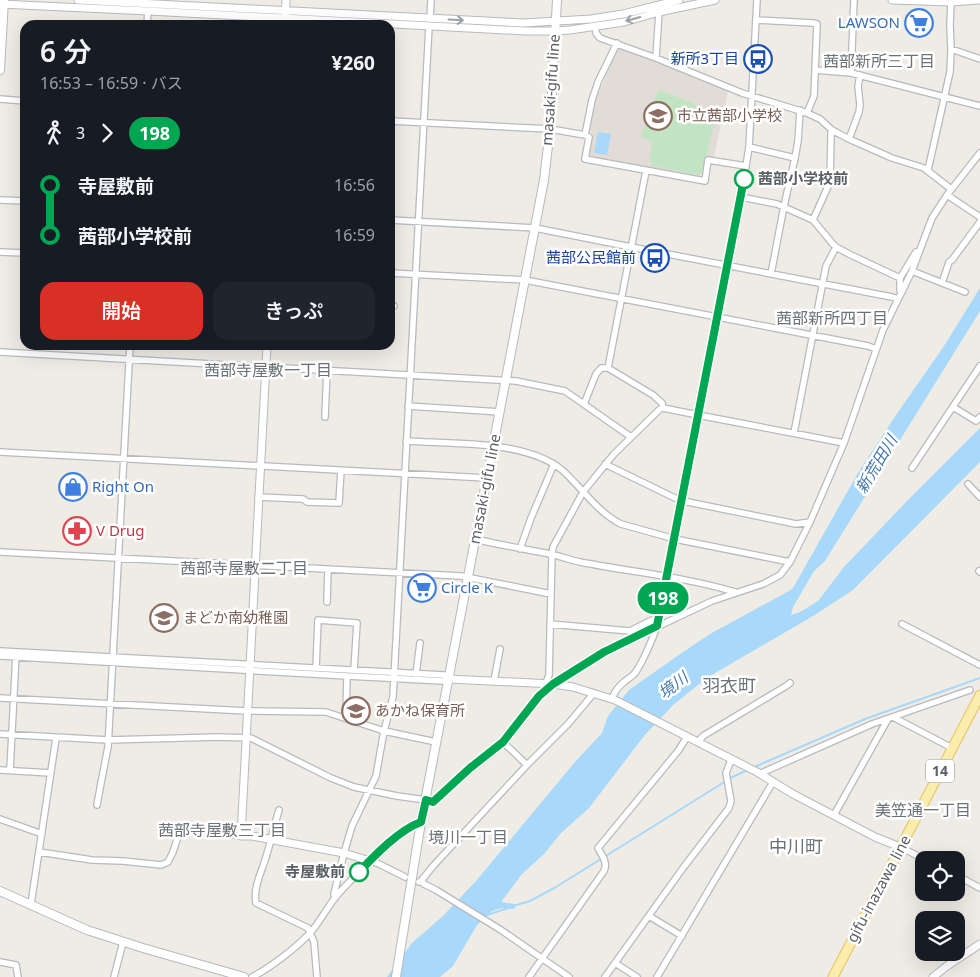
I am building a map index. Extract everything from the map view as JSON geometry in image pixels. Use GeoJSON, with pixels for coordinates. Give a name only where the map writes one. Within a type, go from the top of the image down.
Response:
{"type":"FeatureCollection","features":[{"type":"Feature","properties":{"kind":"main road","name":"masaki-gifu line"},"geometry":{"type":"LineString","coordinates":[[396,977],[421,822],[544,180],[550,129],[557,0]]}},
{"type":"Feature","properties":{"kind":"main road"},"geometry":{"type":"LineString","coordinates":[[0,70],[3,3]]}},
{"type":"Feature","properties":{"kind":"main road","name":"gifu-inazawa line"},"geometry":{"type":"LineString","coordinates":[[833,977],[980,695]]}},
{"type":"Feature","properties":{"kind":"main road"},"geometry":{"type":"LineString","coordinates":[[0,891],[87,930],[244,977]]}},
{"type":"Feature","properties":{"kind":"street"},"geometry":{"type":"LineString","coordinates":[[78,0],[285,18],[357,20]]}},
{"type":"Feature","properties":{"kind":"street"},"geometry":{"type":"LineString","coordinates":[[285,18],[286,0]]}},
{"type":"Feature","properties":{"kind":"street"},"geometry":{"type":"LineString","coordinates":[[335,898],[334,894],[352,826],[376,776],[384,731],[393,697],[430,0]]}},
{"type":"Feature","properties":{"kind":"street"},"geometry":{"type":"LineString","coordinates":[[395,21],[556,22],[622,14],[679,0]]}},
{"type":"Feature","properties":{"kind":"street"},"geometry":{"type":"LineString","coordinates":[[429,22],[526,31],[556,31],[624,22],[659,6],[715,0]]}},
{"type":"Feature","properties":{"kind":"street"},"geometry":{"type":"LineString","coordinates":[[613,699],[614,693],[634,674],[642,663],[659,618],[746,166],[749,147],[757,0]]}},
{"type":"Feature","properties":{"kind":"street"},"geometry":{"type":"LineString","coordinates":[[851,73],[854,0]]}},
{"type":"Feature","properties":{"kind":"street"},"geometry":{"type":"LineString","coordinates":[[892,0],[978,0]]}},
{"type":"Feature","properties":{"kind":"street"},"geometry":{"type":"LineString","coordinates":[[928,170],[950,72],[951,1]]}},
{"type":"Feature","properties":{"kind":"street"},"geometry":{"type":"LineString","coordinates":[[3,3],[148,5]]}},
{"type":"Feature","properties":{"kind":"street"},"geometry":{"type":"LineString","coordinates":[[147,20],[148,5]]}},
{"type":"Feature","properties":{"kind":"street"},"geometry":{"type":"LineString","coordinates":[[656,58],[659,6]]}},
{"type":"Feature","properties":{"kind":"street"},"geometry":{"type":"LineString","coordinates":[[756,20],[813,22],[817,24],[814,96],[807,113]]}},
{"type":"Feature","properties":{"kind":"street"},"geometry":{"type":"LineString","coordinates":[[853,24],[892,26]]}},
{"type":"Feature","properties":{"kind":"street"},"geometry":{"type":"LineString","coordinates":[[595,26],[596,33],[600,38],[751,96],[807,113],[849,139],[892,158],[928,170],[951,189]]}},
{"type":"Feature","properties":{"kind":"street"},"geometry":{"type":"LineString","coordinates":[[585,135],[592,100],[598,82],[617,43]]}},
{"type":"Feature","properties":{"kind":"street"},"geometry":{"type":"LineString","coordinates":[[951,49],[980,58]]}},
{"type":"Feature","properties":{"kind":"street"},"geometry":{"type":"LineString","coordinates":[[815,70],[851,73],[980,106]]}},
{"type":"Feature","properties":{"kind":"street"},"geometry":{"type":"LineString","coordinates":[[849,139],[859,112],[858,86],[860,75]]}},
{"type":"Feature","properties":{"kind":"street"},"geometry":{"type":"LineString","coordinates":[[0,100],[20,101]]}},
{"type":"Feature","properties":{"kind":"street"},"geometry":{"type":"LineString","coordinates":[[771,274],[795,158],[800,110]]}},
{"type":"Feature","properties":{"kind":"street"},"geometry":{"type":"LineString","coordinates":[[395,121],[550,129],[585,135],[589,137],[584,159],[704,182],[708,160],[746,166]]}},
{"type":"Feature","properties":{"kind":"street"},"geometry":{"type":"LineString","coordinates":[[813,220],[830,182],[832,130]]}},
{"type":"Feature","properties":{"kind":"street"},"geometry":{"type":"LineString","coordinates":[[749,147],[795,158]]}},
{"type":"Feature","properties":{"kind":"street"},"geometry":{"type":"LineString","coordinates":[[0,734],[108,740],[246,737],[354,787],[433,802],[470,768],[503,742],[549,684],[604,652],[712,600],[771,580],[780,575],[790,562],[810,522],[844,442],[876,349],[891,312],[912,270],[932,218],[946,195],[980,153]]}},
{"type":"Feature","properties":{"kind":"street"},"geometry":{"type":"LineString","coordinates":[[608,368],[646,170]]}},
{"type":"Feature","properties":{"kind":"street"},"geometry":{"type":"LineString","coordinates":[[946,195],[980,217]]}},
{"type":"Feature","properties":{"kind":"street"},"geometry":{"type":"LineString","coordinates":[[740,197],[784,206],[813,220],[836,247],[900,278]]}},
{"type":"Feature","properties":{"kind":"street"},"geometry":{"type":"LineString","coordinates":[[0,200],[20,201]]}},
{"type":"Feature","properties":{"kind":"street"},"geometry":{"type":"LineString","coordinates":[[395,220],[535,228],[898,299]]}},
{"type":"Feature","properties":{"kind":"street"},"geometry":{"type":"LineString","coordinates":[[942,283],[949,262],[980,222]]}},
{"type":"Feature","properties":{"kind":"street"},"geometry":{"type":"LineString","coordinates":[[794,433],[826,266],[836,247]]}},
{"type":"Feature","properties":{"kind":"street"},"geometry":{"type":"LineString","coordinates":[[902,292],[900,290],[900,278],[920,248]]}},
{"type":"Feature","properties":{"kind":"street"},"geometry":{"type":"LineString","coordinates":[[0,252],[20,253]]}},
{"type":"Feature","properties":{"kind":"street"},"geometry":{"type":"LineString","coordinates":[[912,270],[965,292]]}},
{"type":"Feature","properties":{"kind":"street"},"geometry":{"type":"LineString","coordinates":[[395,273],[525,280],[813,335],[876,349]]}},
{"type":"Feature","properties":{"kind":"street"},"geometry":{"type":"LineString","coordinates":[[98,805],[108,740],[111,704],[130,350]]}},
{"type":"Feature","properties":{"kind":"street"},"geometry":{"type":"LineString","coordinates":[[241,836],[267,350]]}},
{"type":"Feature","properties":{"kind":"street"},"geometry":{"type":"LineString","coordinates":[[0,352],[506,379],[566,391],[630,437]]}},
{"type":"Feature","properties":{"kind":"street"},"geometry":{"type":"LineString","coordinates":[[912,468],[980,366]]}},
{"type":"Feature","properties":{"kind":"street"},"geometry":{"type":"LineString","coordinates":[[584,404],[596,374],[601,368],[608,368],[652,395],[662,403],[663,408]]}},
{"type":"Feature","properties":{"kind":"street"},"geometry":{"type":"LineString","coordinates":[[325,417],[327,369]]}},
{"type":"Feature","properties":{"kind":"street"},"geometry":{"type":"LineString","coordinates":[[408,406],[500,412]]}},
{"type":"Feature","properties":{"kind":"street"},"geometry":{"type":"LineString","coordinates":[[953,407],[976,422],[980,417]]}},
{"type":"Feature","properties":{"kind":"street"},"geometry":{"type":"LineString","coordinates":[[549,684],[550,594],[553,547],[583,492],[630,437],[660,409],[663,408],[844,442]]}},
{"type":"Feature","properties":{"kind":"street"},"geometry":{"type":"LineString","coordinates":[[406,441],[494,446],[510,448],[537,456],[563,470],[614,521],[621,524],[675,539],[790,562]]}},
{"type":"Feature","properties":{"kind":"street"},"geometry":{"type":"LineString","coordinates":[[0,452],[487,478]]}},
{"type":"Feature","properties":{"kind":"street"},"geometry":{"type":"LineString","coordinates":[[520,549],[530,518],[554,464]]}},
{"type":"Feature","properties":{"kind":"street"},"geometry":{"type":"LineString","coordinates":[[605,464],[682,501],[796,524],[810,522]]}},
{"type":"Feature","properties":{"kind":"street"},"geometry":{"type":"LineString","coordinates":[[258,496],[303,499],[307,502],[339,503],[341,470]]}},
{"type":"Feature","properties":{"kind":"street"},"geometry":{"type":"LineString","coordinates":[[968,484],[980,497]]}},
{"type":"Feature","properties":{"kind":"street"},"geometry":{"type":"LineString","coordinates":[[475,539],[552,554],[578,562],[667,577],[735,592]]}},
{"type":"Feature","properties":{"kind":"street"},"geometry":{"type":"LineString","coordinates":[[0,552],[468,577],[550,594]]}},
{"type":"Feature","properties":{"kind":"street"},"geometry":{"type":"LineString","coordinates":[[327,602],[328,569]]}},
{"type":"Feature","properties":{"kind":"street"},"geometry":{"type":"LineString","coordinates":[[712,600],[722,588]]}},
{"type":"Feature","properties":{"kind":"street"},"geometry":{"type":"LineString","coordinates":[[550,624],[630,631],[659,618]]}},
{"type":"Feature","properties":{"kind":"street"},"geometry":{"type":"LineString","coordinates":[[316,668],[318,620],[357,623],[354,670]]}},
{"type":"Feature","properties":{"kind":"street"},"geometry":{"type":"LineString","coordinates":[[902,624],[980,665]]}},
{"type":"Feature","properties":{"kind":"street"},"geometry":{"type":"LineString","coordinates":[[416,674],[420,643]]}},
{"type":"Feature","properties":{"kind":"street"},"geometry":{"type":"LineString","coordinates":[[494,681],[500,649]]}},
{"type":"Feature","properties":{"kind":"street"},"geometry":{"type":"LineString","coordinates":[[0,651],[16,655]]}},
{"type":"Feature","properties":{"kind":"street"},"geometry":{"type":"LineString","coordinates":[[10,770],[16,655]]}},
{"type":"Feature","properties":{"kind":"street"},"geometry":{"type":"LineString","coordinates":[[0,656],[16,655],[249,667],[354,670],[443,682],[448,679],[549,684],[594,693],[613,699],[687,736],[834,815],[915,854]]}},
{"type":"Feature","properties":{"kind":"street"},"geometry":{"type":"LineString","coordinates":[[249,667],[347,676],[444,675],[448,679]]}},
{"type":"Feature","properties":{"kind":"street"},"geometry":{"type":"LineString","coordinates":[[345,718],[347,676]]}},
{"type":"Feature","properties":{"kind":"street"},"geometry":{"type":"LineString","coordinates":[[698,742],[703,736],[790,683]]}},
{"type":"Feature","properties":{"kind":"street"},"geometry":{"type":"LineString","coordinates":[[758,773],[872,724],[970,690]]}},
{"type":"Feature","properties":{"kind":"street"},"geometry":{"type":"LineString","coordinates":[[569,977],[499,930],[420,881],[527,765],[568,724],[594,693]]}},
{"type":"Feature","properties":{"kind":"street"},"geometry":{"type":"LineString","coordinates":[[0,698],[247,711],[326,712],[384,731],[436,742]]}},
{"type":"Feature","properties":{"kind":"street"},"geometry":{"type":"LineString","coordinates":[[890,718],[952,748]]}},
{"type":"Feature","properties":{"kind":"street"},"geometry":{"type":"LineString","coordinates":[[834,815],[890,718]]}},
{"type":"Feature","properties":{"kind":"street"},"geometry":{"type":"LineString","coordinates":[[529,977],[604,871],[605,862],[598,848],[678,750],[687,736]]}},
{"type":"Feature","properties":{"kind":"street"},"geometry":{"type":"LineString","coordinates":[[31,904],[56,738]]}},
{"type":"Feature","properties":{"kind":"street"},"geometry":{"type":"LineString","coordinates":[[503,742],[527,765]]}},
{"type":"Feature","properties":{"kind":"street"},"geometry":{"type":"LineString","coordinates":[[605,977],[683,868],[730,808],[731,801],[726,773],[731,760]]}},
{"type":"Feature","properties":{"kind":"street"},"geometry":{"type":"LineString","coordinates":[[0,770],[51,773]]}},
{"type":"Feature","properties":{"kind":"street"},"geometry":{"type":"LineString","coordinates":[[657,977],[773,782]]}},
{"type":"Feature","properties":{"kind":"street"},"geometry":{"type":"LineString","coordinates":[[279,810],[260,873],[255,898],[256,903],[308,928],[314,942],[317,977]]}},
{"type":"Feature","properties":{"kind":"street"},"geometry":{"type":"LineString","coordinates":[[0,819],[42,834]]}},
{"type":"Feature","properties":{"kind":"street"},"geometry":{"type":"LineString","coordinates":[[252,977],[283,956],[311,932],[335,898],[370,861],[390,842],[414,824],[421,822]]}},
{"type":"Feature","properties":{"kind":"street"},"geometry":{"type":"LineString","coordinates":[[39,852],[92,860],[161,865],[168,862],[180,830],[201,830],[234,836],[271,839],[344,853],[379,864],[405,877]]}},
{"type":"Feature","properties":{"kind":"street"},"geometry":{"type":"LineString","coordinates":[[965,880],[980,888]]}},
{"type":"Feature","properties":{"kind":"street"},"geometry":{"type":"LineString","coordinates":[[648,916],[682,936]]}},
{"type":"Feature","properties":{"kind":"street"},"geometry":{"type":"LineString","coordinates":[[114,977],[123,942]]}},
{"type":"Feature","properties":{"kind":"street"},"geometry":{"type":"LineString","coordinates":[[933,977],[946,966],[980,944]]}},
{"type":"Feature","properties":{"kind":"street"},"geometry":{"type":"LineString","coordinates":[[0,962],[16,965],[18,977]]}},
{"type":"Feature","properties":{"kind":"street"},"geometry":{"type":"LineString","coordinates":[[615,963],[637,977]]}},
{"type":"Feature","properties":{"kind":"shaded area","name":"市立茜部小学校"},"geometry":{"type":"Polygon","coordinates":[[[618,46],[728,91],[714,157],[707,156],[704,171],[699,176],[590,157],[592,135],[590,128],[595,103],[618,46]]]}},
{"type":"Feature","properties":{"kind":"green space"},"geometry":{"type":"Polygon","coordinates":[[[659,90],[694,103],[698,109],[716,114],[703,172],[699,175],[652,166],[650,162],[652,141],[641,137],[659,90]]]}},
{"type":"Feature","properties":{"kind":"water"},"geometry":{"type":"Polygon","coordinates":[[[598,132],[611,134],[607,155],[594,153],[598,132]]]}},
{"type":"Feature","properties":{"kind":"water"},"geometry":{"type":"Polygon","coordinates":[[[980,288],[980,311],[825,561],[814,571],[793,607],[791,615],[818,601],[844,567],[980,428],[980,462],[853,590],[813,616],[715,673],[673,705],[644,736],[589,808],[561,833],[544,854],[522,874],[501,902],[514,904],[515,909],[501,908],[492,911],[477,925],[453,966],[440,977],[387,977],[412,943],[443,916],[476,881],[575,762],[602,733],[608,716],[629,690],[710,634],[793,588],[858,473],[944,346],[980,288]]]}},
{"type":"Feature","properties":{"kind":"waterway"},"geometry":{"type":"LineString","coordinates":[[752,768],[865,719],[980,678]]}},
{"type":"Feature","properties":{"kind":"waterway"},"geometry":{"type":"LineString","coordinates":[[730,778],[748,770]]}},
{"type":"Feature","properties":{"kind":"waterway"},"geometry":{"type":"LineString","coordinates":[[513,906],[530,901],[556,887],[726,781]]}},
{"type":"Feature","properties":{"kind":"waterway"},"geometry":{"type":"LineString","coordinates":[[487,915],[508,908]]}},
{"type":"Feature","properties":{"kind":"bus line","name":"198"},"geometry":{"type":"LineString","coordinates":[[359,872],[390,842],[414,824],[421,822],[426,800],[433,802],[470,768],[503,742],[539,696],[553,684],[604,652],[657,626],[744,179]]}},
{"type":"Feature","properties":{"kind":"place","name":"LAWSON"},"geometry":{"type":"Point","coordinates":[919,23]}},
{"type":"Feature","properties":{"kind":"place","name":"新所3丁目"},"geometry":{"type":"Point","coordinates":[758,59]}},
{"type":"Feature","properties":{"kind":"place","name":"市立茜部小学校"},"geometry":{"type":"Point","coordinates":[658,116]}},
{"type":"Feature","properties":{"kind":"place","name":"茜部小学校前"},"geometry":{"type":"Point","coordinates":[744,179]}},
{"type":"Feature","properties":{"kind":"place","name":"茜部公民館前"},"geometry":{"type":"Point","coordinates":[655,258]}},
{"type":"Feature","properties":{"kind":"place","name":"Right On"},"geometry":{"type":"Point","coordinates":[73,487]}},
{"type":"Feature","properties":{"kind":"place","name":"V Drug"},"geometry":{"type":"Point","coordinates":[77,531]}},
{"type":"Feature","properties":{"kind":"place","name":"Circle K"},"geometry":{"type":"Point","coordinates":[422,588]}},
{"type":"Feature","properties":{"kind":"place","name":"まどか南幼稚園"},"geometry":{"type":"Point","coordinates":[164,618]}},
{"type":"Feature","properties":{"kind":"place","name":"あかね保育所"},"geometry":{"type":"Point","coordinates":[356,711]}},
{"type":"Feature","properties":{"kind":"place","name":"寺屋敷前"},"geometry":{"type":"Point","coordinates":[359,872]}},
{"type":"Feature","properties":{"kind":"district","name":"茜部新所三丁目"},"geometry":{"type":"Point","coordinates":[879,61]}},
{"type":"Feature","properties":{"kind":"district","name":"茜部新所四丁目"},"geometry":{"type":"Point","coordinates":[832,318]}},
{"type":"Feature","properties":{"kind":"district","name":"茜部寺屋敷一丁目"},"geometry":{"type":"Point","coordinates":[268,370]}},
{"type":"Feature","properties":{"kind":"district","name":"茜部寺屋敷二丁目"},"geometry":{"type":"Point","coordinates":[244,568]}},
{"type":"Feature","properties":{"kind":"district","name":"羽衣町"},"geometry":{"type":"Point","coordinates":[729,686]}},
{"type":"Feature","properties":{"kind":"district","name":"美笠通一丁目"},"geometry":{"type":"Point","coordinates":[923,810]}},
{"type":"Feature","properties":{"kind":"district","name":"茜部寺屋敷三丁目"},"geometry":{"type":"Point","coordinates":[222,830]}},
{"type":"Feature","properties":{"kind":"district","name":"境川一丁目"},"geometry":{"type":"Point","coordinates":[468,837]}},
{"type":"Feature","properties":{"kind":"district","name":"中川町"},"geometry":{"type":"Point","coordinates":[796,847]}},
{"type":"Feature","properties":{"kind":"water label","name":"新荒田川"},"geometry":{"type":"Point","coordinates":[876,464]}},
{"type":"Feature","properties":{"kind":"water label","name":"境川"},"geometry":{"type":"Point","coordinates":[673,685]}}]}
